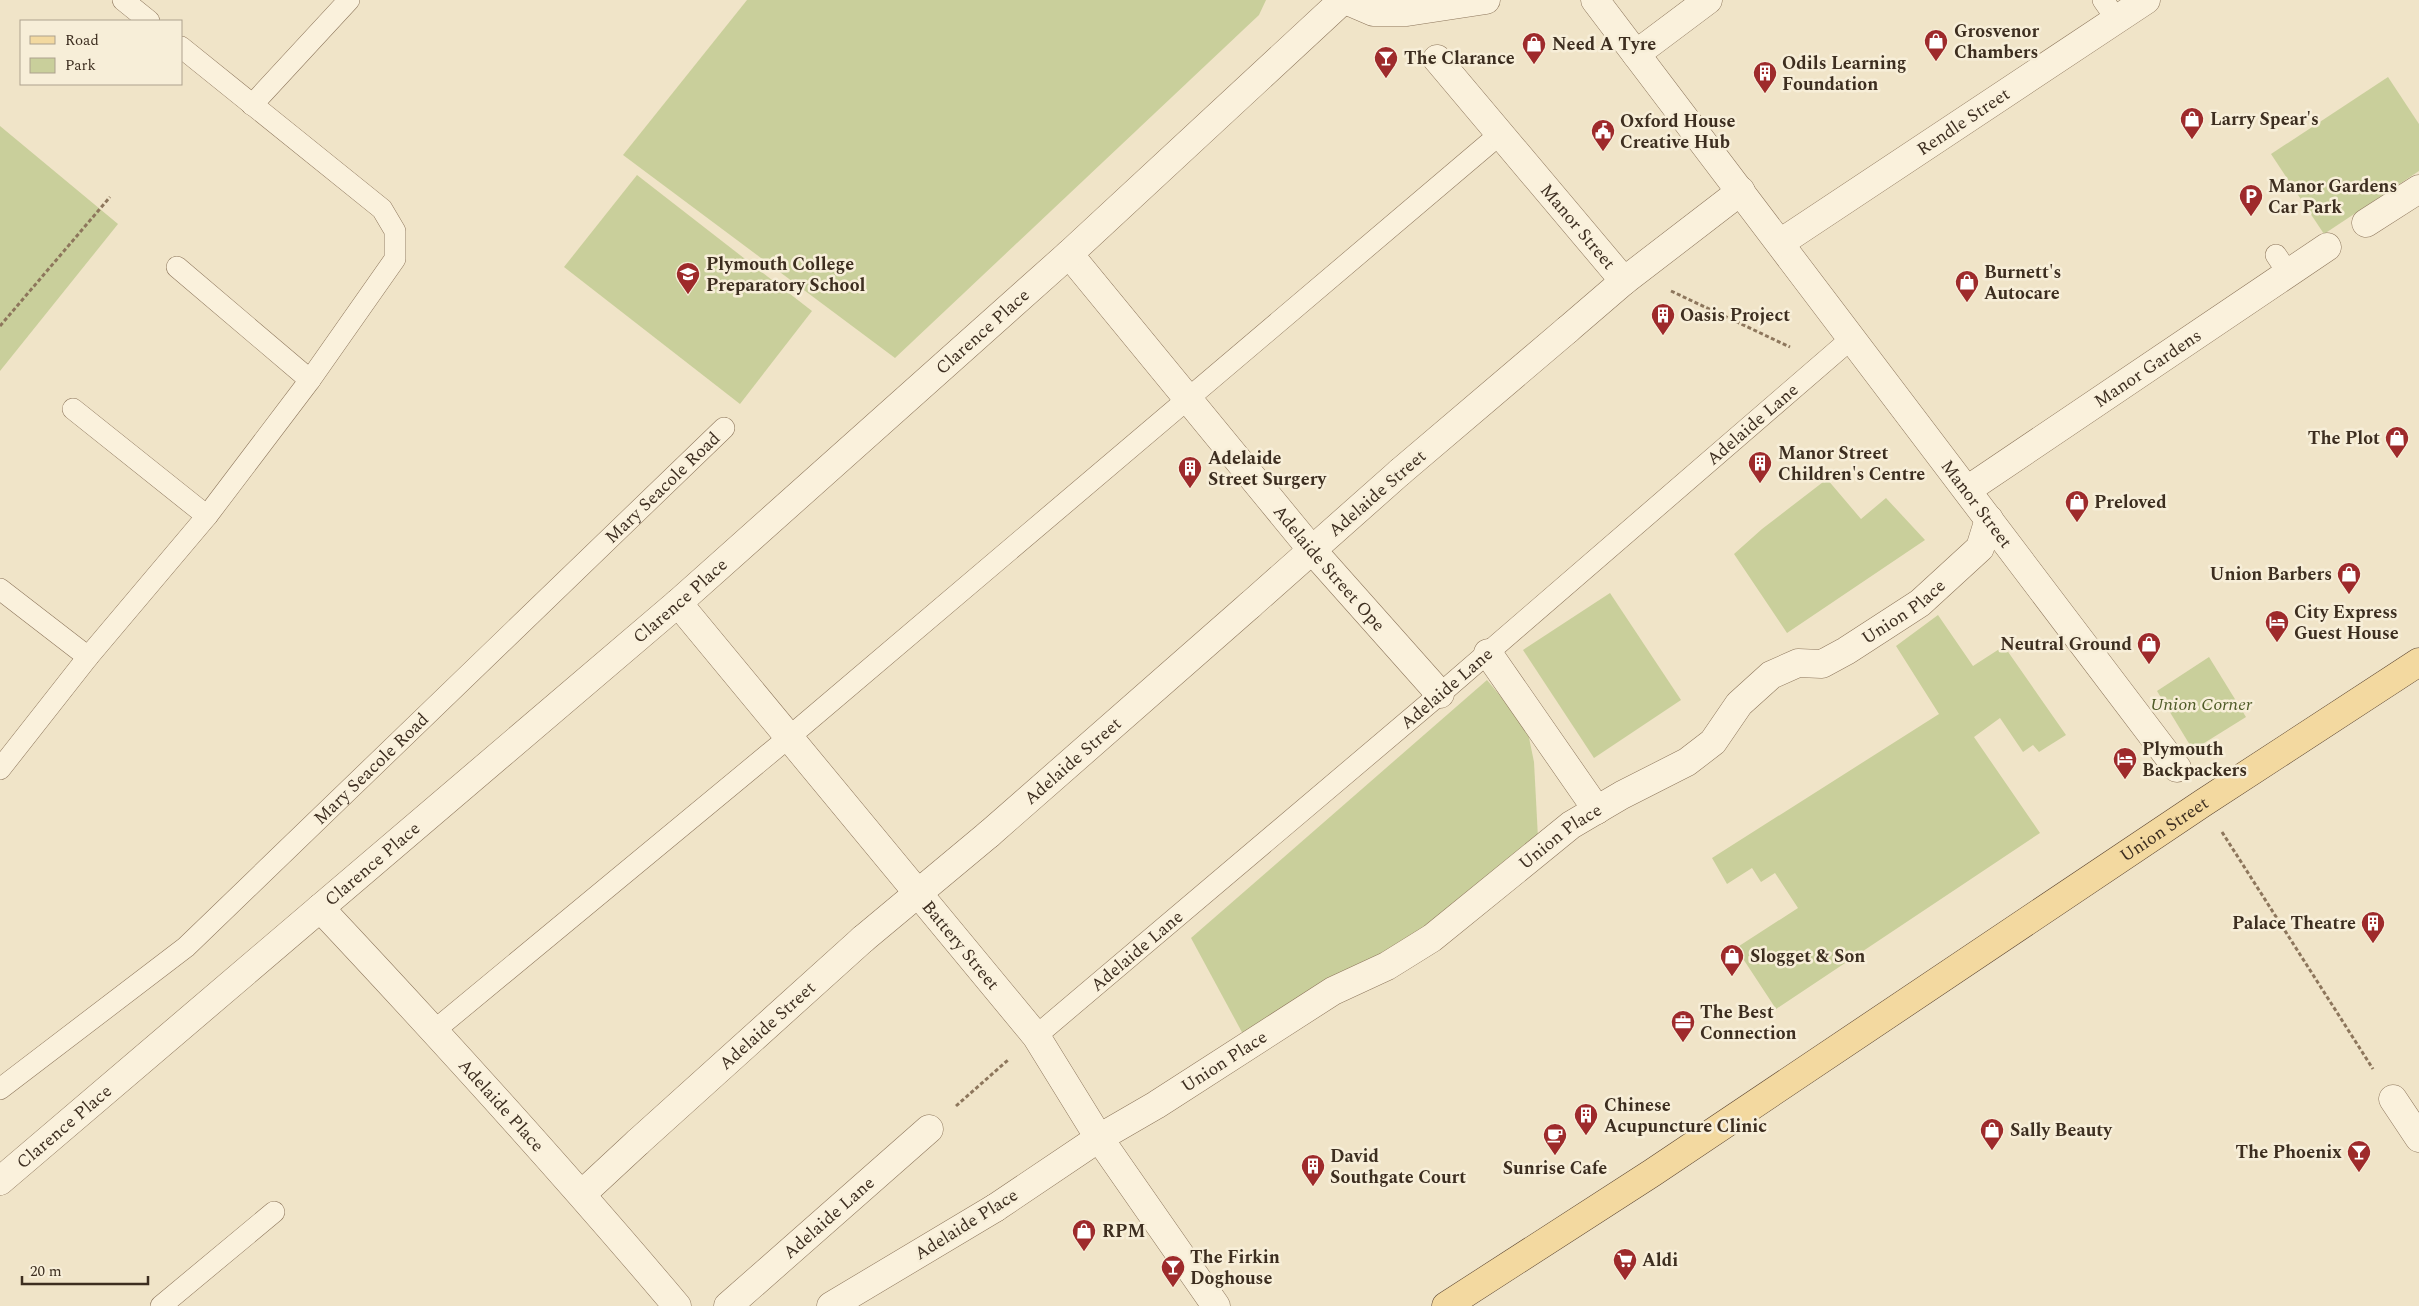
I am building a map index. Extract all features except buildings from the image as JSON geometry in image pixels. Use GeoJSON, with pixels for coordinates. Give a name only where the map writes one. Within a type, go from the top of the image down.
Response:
{"type":"FeatureCollection","features":[{"type":"Feature","properties":{"kind":"main road","name":"Union Street"},"geometry":{"type":"LineString","coordinates":[[1446,1306],[1652,1173],[2203,803],[2419,662]]}},
{"type":"Feature","properties":{"kind":"street"},"geometry":{"type":"LineString","coordinates":[[1344,0],[1372,12],[1407,12],[1486,0]]}},
{"type":"Feature","properties":{"kind":"street","name":"Clarence Place"},"geometry":{"type":"LineString","coordinates":[[0,1181],[678,603],[1068,254],[1344,0]]}},
{"type":"Feature","properties":{"kind":"street","name":"Manor Street"},"geometry":{"type":"LineString","coordinates":[[1595,0],[2177,768]]}},
{"type":"Feature","properties":{"kind":"street"},"geometry":{"type":"LineString","coordinates":[[1636,54],[1708,0]]}},
{"type":"Feature","properties":{"kind":"street","name":"Rendle Street"},"geometry":{"type":"LineString","coordinates":[[1780,243],[2110,10],[2146,0]]}},
{"type":"Feature","properties":{"kind":"street","name":"Manor Street"},"geometry":{"type":"LineString","coordinates":[[1437,59],[1500,134],[1630,277],[1741,192]]}},
{"type":"Feature","properties":{"kind":"street"},"geometry":{"type":"LineString","coordinates":[[2366,223],[2419,189]]}},
{"type":"Feature","properties":{"kind":"street","name":"Manor Gardens"},"geometry":{"type":"LineString","coordinates":[[1967,490],[2282,264],[2327,247]]}},
{"type":"Feature","properties":{"kind":"street","name":"Adelaide Street Ope"},"geometry":{"type":"LineString","coordinates":[[1068,254],[1312,550],[1440,694]]}},
{"type":"Feature","properties":{"kind":"street","name":"Adelaide Street"},"geometry":{"type":"LineString","coordinates":[[582,1194],[863,940],[989,834],[1400,472],[1630,277]]}},
{"type":"Feature","properties":{"kind":"street","name":"Union Place"},"geometry":{"type":"LineString","coordinates":[[1099,1138],[1156,1105],[1333,991],[1387,966],[1432,938],[1571,825],[1687,762],[1713,742],[1739,704],[1771,675],[1798,664],[1822,664],[1846,651],[1920,603],[1980,548],[1989,519]]}},
{"type":"Feature","properties":{"kind":"street","name":"Battery Street"},"geometry":{"type":"LineString","coordinates":[[678,603],[917,895],[1036,1036],[1099,1138],[1216,1306]]}},
{"type":"Feature","properties":{"kind":"street"},"geometry":{"type":"LineString","coordinates":[[1488,653],[1597,810]]}},
{"type":"Feature","properties":{"kind":"street","name":"Adelaide Place"},"geometry":{"type":"LineString","coordinates":[[320,908],[435,1030],[582,1194],[677,1306]]}},
{"type":"Feature","properties":{"kind":"street"},"geometry":{"type":"LineString","coordinates":[[2393,1099],[2419,1138]]}},
{"type":"Feature","properties":{"kind":"street","name":"Adelaide Lane"},"geometry":{"type":"LineString","coordinates":[[728,1306],[929,1129]]}},
{"type":"Feature","properties":{"kind":"street","name":"Adelaide Place"},"geometry":{"type":"LineString","coordinates":[[831,1306],[994,1208],[1099,1138]]}},
{"type":"Feature","properties":{"kind":"lane"},"geometry":{"type":"LineString","coordinates":[[123,0],[148,20]]}},
{"type":"Feature","properties":{"kind":"lane"},"geometry":{"type":"LineString","coordinates":[[252,105],[349,0]]}},
{"type":"Feature","properties":{"kind":"lane"},"geometry":{"type":"LineString","coordinates":[[0,769],[88,657],[207,516],[310,380],[394,259],[395,231],[382,209],[182,49]]}},
{"type":"Feature","properties":{"kind":"lane"},"geometry":{"type":"LineString","coordinates":[[435,1030],[788,738],[1189,400],[1500,134]]}},
{"type":"Feature","properties":{"kind":"lane"},"geometry":{"type":"LineString","coordinates":[[177,267],[310,380]]}},
{"type":"Feature","properties":{"kind":"lane","name":"Adelaide Lane"},"geometry":{"type":"LineString","coordinates":[[1036,1036],[1488,653],[1852,338]]}},
{"type":"Feature","properties":{"kind":"lane"},"geometry":{"type":"LineString","coordinates":[[73,409],[207,516]]}},
{"type":"Feature","properties":{"kind":"lane","name":"Mary Seacole Road"},"geometry":{"type":"LineString","coordinates":[[0,1089],[186,947],[724,428]]}},
{"type":"Feature","properties":{"kind":"lane"},"geometry":{"type":"LineString","coordinates":[[0,589],[88,657]]}},
{"type":"Feature","properties":{"kind":"lane"},"geometry":{"type":"LineString","coordinates":[[161,1306],[274,1212]]}},
{"type":"Feature","properties":{"kind":"path"},"geometry":{"type":"LineString","coordinates":[[0,326],[110,197]]}},
{"type":"Feature","properties":{"kind":"path"},"geometry":{"type":"LineString","coordinates":[[1630,277],[1822,363]]}},
{"type":"Feature","properties":{"kind":"path"},"geometry":{"type":"LineString","coordinates":[[2203,803],[2393,1099]]}},
{"type":"Feature","properties":{"kind":"path"},"geometry":{"type":"LineString","coordinates":[[929,1129],[1036,1036]]}},
{"type":"Feature","properties":{"kind":"green space"},"geometry":{"type":"Polygon","coordinates":[[[747,0],[1266,0],[1259,15],[895,358],[623,155],[747,0]]]}},
{"type":"Feature","properties":{"kind":"green space"},"geometry":{"type":"Polygon","coordinates":[[[2388,77],[2419,124],[2419,171],[2324,234],[2271,154],[2388,77]]]}},
{"type":"Feature","properties":{"kind":"green space"},"geometry":{"type":"Polygon","coordinates":[[[0,126],[118,224],[0,371],[0,126]]]}},
{"type":"Feature","properties":{"kind":"green space"},"geometry":{"type":"Polygon","coordinates":[[[637,175],[812,311],[740,404],[564,267],[637,175]]]}},
{"type":"Feature","properties":{"kind":"green space"},"geometry":{"type":"Polygon","coordinates":[[[1827,479],[1861,519],[1886,498],[1925,540],[1787,633],[1734,554],[1762,529],[1827,479]]]}},
{"type":"Feature","properties":{"kind":"green space"},"geometry":{"type":"Polygon","coordinates":[[[1610,593],[1681,700],[1594,758],[1523,650],[1610,593]]]}},
{"type":"Feature","properties":{"kind":"green space"},"geometry":{"type":"Polygon","coordinates":[[[1938,615],[1973,666],[2004,646],[2066,735],[2039,752],[2033,745],[2023,752],[2000,718],[1974,737],[2040,833],[1776,1009],[1736,948],[1798,908],[1775,873],[1761,882],[1752,868],[1727,884],[1712,858],[1939,714],[1896,646],[1938,615]]]}},
{"type":"Feature","properties":{"kind":"green space","name":"Union Corner"},"geometry":{"type":"Polygon","coordinates":[[[2209,657],[2246,717],[2193,750],[2157,691],[2209,657]]]}},
{"type":"Feature","properties":{"kind":"green space"},"geometry":{"type":"Polygon","coordinates":[[[1487,680],[1527,728],[1534,762],[1538,838],[1448,913],[1244,1036],[1191,938],[1487,680]]]}},
{"type":"Feature","properties":{"kind":"place","name":"Grosvenor Chambers"},"geometry":{"type":"Point","coordinates":[1936,62]}},
{"type":"Feature","properties":{"kind":"place","name":"Need A Tyre"},"geometry":{"type":"Point","coordinates":[1534,65]}},
{"type":"Feature","properties":{"kind":"place","name":"The Clarance"},"geometry":{"type":"Point","coordinates":[1386,79]}},
{"type":"Feature","properties":{"kind":"place","name":"Odils Learning Foundation"},"geometry":{"type":"Point","coordinates":[1765,94]}},
{"type":"Feature","properties":{"kind":"place","name":"Larry Spear's"},"geometry":{"type":"Point","coordinates":[2192,140]}},
{"type":"Feature","properties":{"kind":"place","name":"Oxford House Creative Hub"},"geometry":{"type":"Point","coordinates":[1603,152]}},
{"type":"Feature","properties":{"kind":"place","name":"Manor Gardens Car Park"},"geometry":{"type":"Point","coordinates":[2251,217]}},
{"type":"Feature","properties":{"kind":"place","name":"Plymouth College Preparatory School"},"geometry":{"type":"Point","coordinates":[688,295]}},
{"type":"Feature","properties":{"kind":"place","name":"Burnett's Autocare"},"geometry":{"type":"Point","coordinates":[1967,303]}},
{"type":"Feature","properties":{"kind":"place","name":"Oasis Project"},"geometry":{"type":"Point","coordinates":[1663,336]}},
{"type":"Feature","properties":{"kind":"place","name":"The Plot"},"geometry":{"type":"Point","coordinates":[2397,459]}},
{"type":"Feature","properties":{"kind":"place","name":"Manor Street Children's Centre"},"geometry":{"type":"Point","coordinates":[1760,484]}},
{"type":"Feature","properties":{"kind":"place","name":"Adelaide Street Surgery"},"geometry":{"type":"Point","coordinates":[1190,489]}},
{"type":"Feature","properties":{"kind":"place","name":"Preloved"},"geometry":{"type":"Point","coordinates":[2077,523]}},
{"type":"Feature","properties":{"kind":"place","name":"Union Barbers"},"geometry":{"type":"Point","coordinates":[2349,595]}},
{"type":"Feature","properties":{"kind":"place","name":"City Express Guest House"},"geometry":{"type":"Point","coordinates":[2277,643]}},
{"type":"Feature","properties":{"kind":"place","name":"Neutral Ground"},"geometry":{"type":"Point","coordinates":[2149,665]}},
{"type":"Feature","properties":{"kind":"place","name":"Plymouth Backpackers"},"geometry":{"type":"Point","coordinates":[2125,780]}},
{"type":"Feature","properties":{"kind":"place","name":"Palace Theatre"},"geometry":{"type":"Point","coordinates":[2373,944]}},
{"type":"Feature","properties":{"kind":"place","name":"Slogget & Son"},"geometry":{"type":"Point","coordinates":[1732,977]}},
{"type":"Feature","properties":{"kind":"place","name":"The Best Connection"},"geometry":{"type":"Point","coordinates":[1683,1043]}},
{"type":"Feature","properties":{"kind":"place","name":"Chinese Acupuncture Clinic"},"geometry":{"type":"Point","coordinates":[1586,1136]}},
{"type":"Feature","properties":{"kind":"place","name":"Sally Beauty"},"geometry":{"type":"Point","coordinates":[1992,1151]}},
{"type":"Feature","properties":{"kind":"place","name":"Sunrise Cafe"},"geometry":{"type":"Point","coordinates":[1555,1156]}},
{"type":"Feature","properties":{"kind":"place","name":"The Phoenix"},"geometry":{"type":"Point","coordinates":[2359,1173]}},
{"type":"Feature","properties":{"kind":"place","name":"David Southgate Court"},"geometry":{"type":"Point","coordinates":[1313,1187]}},
{"type":"Feature","properties":{"kind":"place","name":"RPM"},"geometry":{"type":"Point","coordinates":[1084,1252]}},
{"type":"Feature","properties":{"kind":"place","name":"Aldi"},"geometry":{"type":"Point","coordinates":[1625,1281]}},
{"type":"Feature","properties":{"kind":"place","name":"The Firkin Doghouse"},"geometry":{"type":"Point","coordinates":[1173,1288]}}]}
